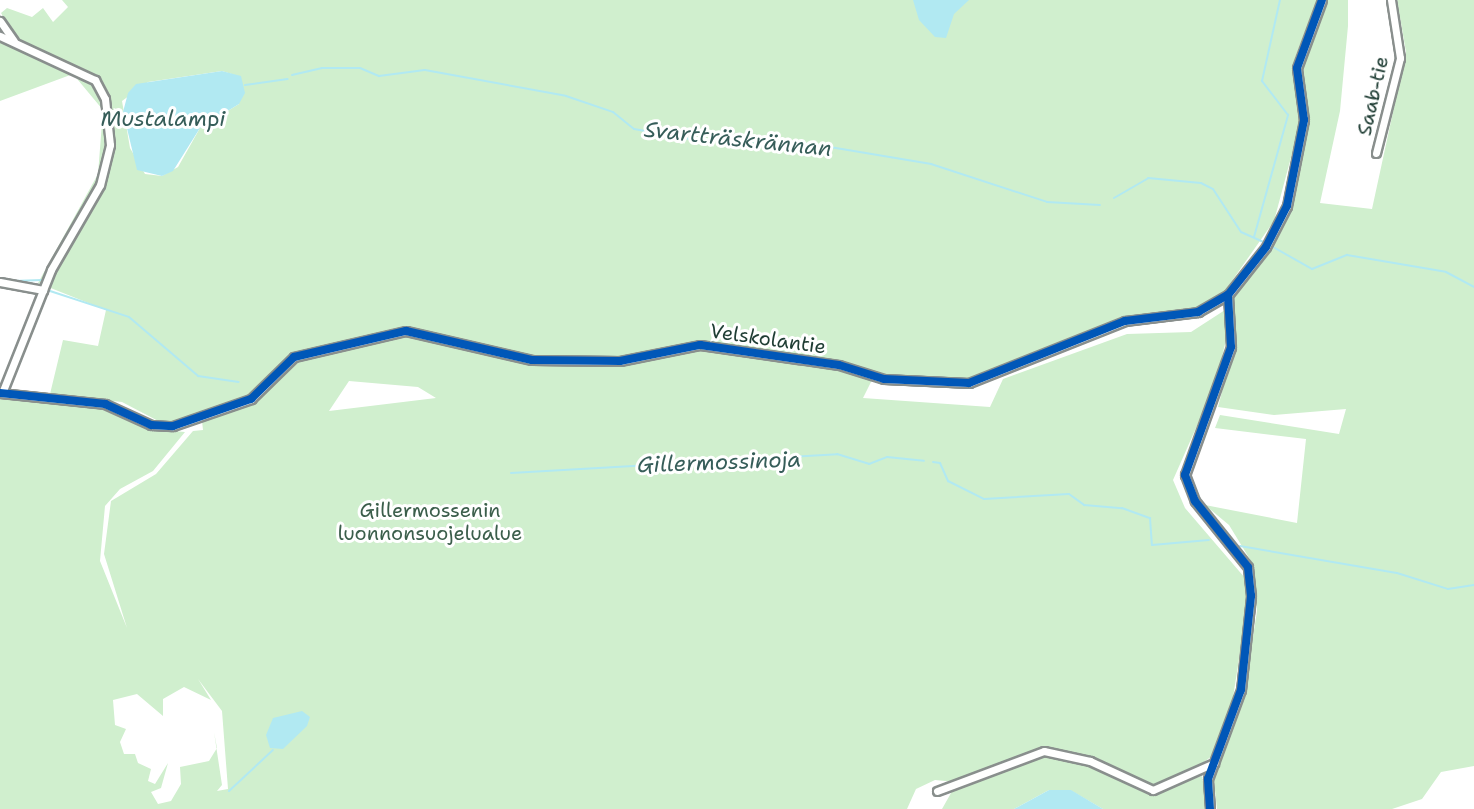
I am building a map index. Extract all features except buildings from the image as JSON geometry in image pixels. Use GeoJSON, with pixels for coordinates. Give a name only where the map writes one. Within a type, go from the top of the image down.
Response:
{"type":"FeatureCollection","features":[{"type":"Feature","properties":{"kind":"street","name":"Velskolantie"},"geometry":{"type":"LineString","coordinates":[[1,393],[105,404],[151,425],[173,426],[251,399],[294,357],[406,331],[532,360],[620,361],[700,345],[839,365],[884,379],[954,385],[1125,321],[1198,312],[1228,295],[1266,247],[1287,206],[1304,120],[1297,68],[1322,0]]}},
{"type":"Feature","properties":{"kind":"street","name":"Saab-tie"},"geometry":{"type":"LineString","coordinates":[[1376,153],[1400,58],[1391,0]]}},
{"type":"Feature","properties":{"kind":"street"},"geometry":{"type":"LineString","coordinates":[[0,21],[7,38],[92,77],[108,115],[108,164],[43,290],[1,393]]}},
{"type":"Feature","properties":{"kind":"street"},"geometry":{"type":"LineString","coordinates":[[0,46],[7,38]]}},
{"type":"Feature","properties":{"kind":"street"},"geometry":{"type":"LineString","coordinates":[[0,282],[43,290]]}},
{"type":"Feature","properties":{"kind":"street"},"geometry":{"type":"LineString","coordinates":[[1210,809],[1214,763],[1241,690],[1250,618],[1248,567],[1195,501],[1185,475],[1231,347],[1235,328],[1228,295]]}},
{"type":"Feature","properties":{"kind":"street"},"geometry":{"type":"LineString","coordinates":[[937,791],[1044,751],[1090,761],[1153,790],[1214,763]]}},
{"type":"Feature","properties":{"kind":"green space"},"geometry":{"type":"Polygon","coordinates":[[[62,0],[1317,0],[1295,58],[1301,120],[1274,221],[1222,295],[1197,309],[1124,318],[968,380],[897,378],[839,362],[700,342],[620,357],[533,357],[396,328],[292,354],[250,397],[164,424],[122,402],[50,394],[63,340],[98,346],[106,310],[38,283],[98,174],[103,110],[73,74],[0,101],[0,41],[73,73],[73,65],[18,41],[1,13],[7,8],[32,17],[43,8],[53,22],[68,7],[62,0]],[[222,71],[148,82],[122,101],[130,148],[145,174],[162,176],[178,167],[200,128],[239,104],[241,77],[222,71]]]}},
{"type":"Feature","properties":{"kind":"green space"},"geometry":{"type":"Polygon","coordinates":[[[1328,0],[1348,0],[1348,26],[1340,111],[1320,203],[1372,209],[1406,52],[1397,0],[1474,0],[1474,766],[1441,772],[1422,799],[1392,809],[1217,809],[1214,781],[1244,694],[1257,611],[1251,561],[1229,525],[1205,505],[1297,523],[1306,439],[1215,428],[1220,415],[1339,434],[1346,409],[1274,415],[1218,407],[1236,338],[1231,298],[1270,250],[1291,207],[1308,128],[1303,60],[1328,0]]]}},
{"type":"Feature","properties":{"kind":"green space","name":"Gillermossenin luonnonsuojelualue"},"geometry":{"type":"Polygon","coordinates":[[[1225,310],[1228,332],[1215,385],[1173,480],[1185,508],[1245,578],[1248,601],[1232,704],[1212,756],[1176,783],[1154,788],[1091,759],[1044,750],[955,782],[935,780],[916,789],[907,809],[0,809],[0,398],[106,407],[150,429],[185,432],[153,471],[120,489],[105,506],[100,561],[127,628],[104,554],[111,501],[156,474],[193,431],[203,430],[202,421],[256,400],[278,370],[307,356],[403,334],[531,364],[598,366],[703,348],[840,369],[872,380],[863,398],[990,407],[1003,379],[1127,334],[1191,332],[1225,310]],[[349,381],[329,411],[436,398],[418,387],[349,381]],[[198,679],[211,700],[184,687],[163,699],[163,716],[137,694],[113,700],[115,725],[126,729],[120,742],[124,754],[135,754],[138,763],[151,769],[148,781],[155,784],[168,763],[161,788],[151,792],[158,804],[171,801],[181,784],[180,767],[209,761],[217,749],[222,785],[217,791],[228,789],[222,711],[198,679]]]}},
{"type":"Feature","properties":{"kind":"green space"},"geometry":{"type":"Polygon","coordinates":[[[1044,753],[1089,762],[1153,792],[1202,776],[1207,809],[1103,809],[1070,790],[1049,790],[1014,809],[942,809],[955,786],[1044,753]]]}},
{"type":"Feature","properties":{"kind":"water"},"geometry":{"type":"Polygon","coordinates":[[[913,0],[969,0],[954,14],[946,38],[935,37],[919,20],[913,0]]]}},
{"type":"Feature","properties":{"kind":"water","name":"Mustalampi"},"geometry":{"type":"Polygon","coordinates":[[[222,71],[241,76],[245,93],[239,104],[200,128],[173,171],[162,176],[137,170],[123,112],[128,93],[136,84],[222,71]]]}},
{"type":"Feature","properties":{"kind":"water"},"geometry":{"type":"Polygon","coordinates":[[[302,711],[310,717],[307,726],[283,749],[270,748],[266,735],[273,718],[302,711]]]}},
{"type":"Feature","properties":{"kind":"water"},"geometry":{"type":"Polygon","coordinates":[[[1049,790],[1071,790],[1103,809],[1014,809],[1049,790]]]}},
{"type":"Feature","properties":{"kind":"waterway"},"geometry":{"type":"LineString","coordinates":[[1254,237],[1288,115],[1262,81],[1280,0]]}},
{"type":"Feature","properties":{"kind":"waterway","name":"Svartträskrännan"},"geometry":{"type":"LineString","coordinates":[[292,75],[322,68],[360,68],[379,76],[425,70],[566,96],[613,112],[634,129],[690,139],[812,144],[931,164],[1047,202],[1100,205]]}},
{"type":"Feature","properties":{"kind":"waterway","name":"Svartträskrännan"},"geometry":{"type":"LineString","coordinates":[[245,85],[288,79]]}},
{"type":"Feature","properties":{"kind":"waterway","name":"Svartträskrännan"},"geometry":{"type":"LineString","coordinates":[[1114,198],[1148,178],[1201,183],[1213,189],[1241,232],[1263,242]]}},
{"type":"Feature","properties":{"kind":"waterway","name":"Svartträskrännan"},"geometry":{"type":"LineString","coordinates":[[1273,247],[1312,269],[1347,255],[1446,272],[1474,287]]}},
{"type":"Feature","properties":{"kind":"waterway"},"geometry":{"type":"LineString","coordinates":[[13,281],[42,280]]}},
{"type":"Feature","properties":{"kind":"waterway"},"geometry":{"type":"LineString","coordinates":[[47,290],[129,317],[198,376],[239,382]]}},
{"type":"Feature","properties":{"kind":"waterway","name":"Gillermossinoja"},"geometry":{"type":"LineString","coordinates":[[511,473],[837,454],[869,464],[887,457],[924,461]]}},
{"type":"Feature","properties":{"kind":"waterway","name":"Gillermossinoja"},"geometry":{"type":"LineString","coordinates":[[933,462],[940,463],[948,481],[984,499],[1069,494],[1084,505],[1122,508],[1150,518],[1152,545],[1209,540]]}},
{"type":"Feature","properties":{"kind":"waterway","name":"Gillermossinoja"},"geometry":{"type":"LineString","coordinates":[[1240,546],[1397,573],[1448,589],[1474,585]]}},
{"type":"Feature","properties":{"kind":"waterway"},"geometry":{"type":"LineString","coordinates":[[229,791],[273,750]]}},
{"type":"Feature","properties":{"kind":"cycle path"},"geometry":{"type":"LineString","coordinates":[[0,393],[105,404],[151,425],[173,426],[251,399],[294,357],[406,331],[532,360],[620,361],[700,345],[839,365],[884,379],[969,383],[1125,321],[1198,312],[1228,295],[1266,247],[1287,206],[1304,120],[1297,68],[1322,0]]}},
{"type":"Feature","properties":{"kind":"cycle path"},"geometry":{"type":"LineString","coordinates":[[1210,809],[1208,779],[1241,690],[1251,596],[1248,567],[1195,501],[1185,475],[1231,347],[1228,295]]}}]}
